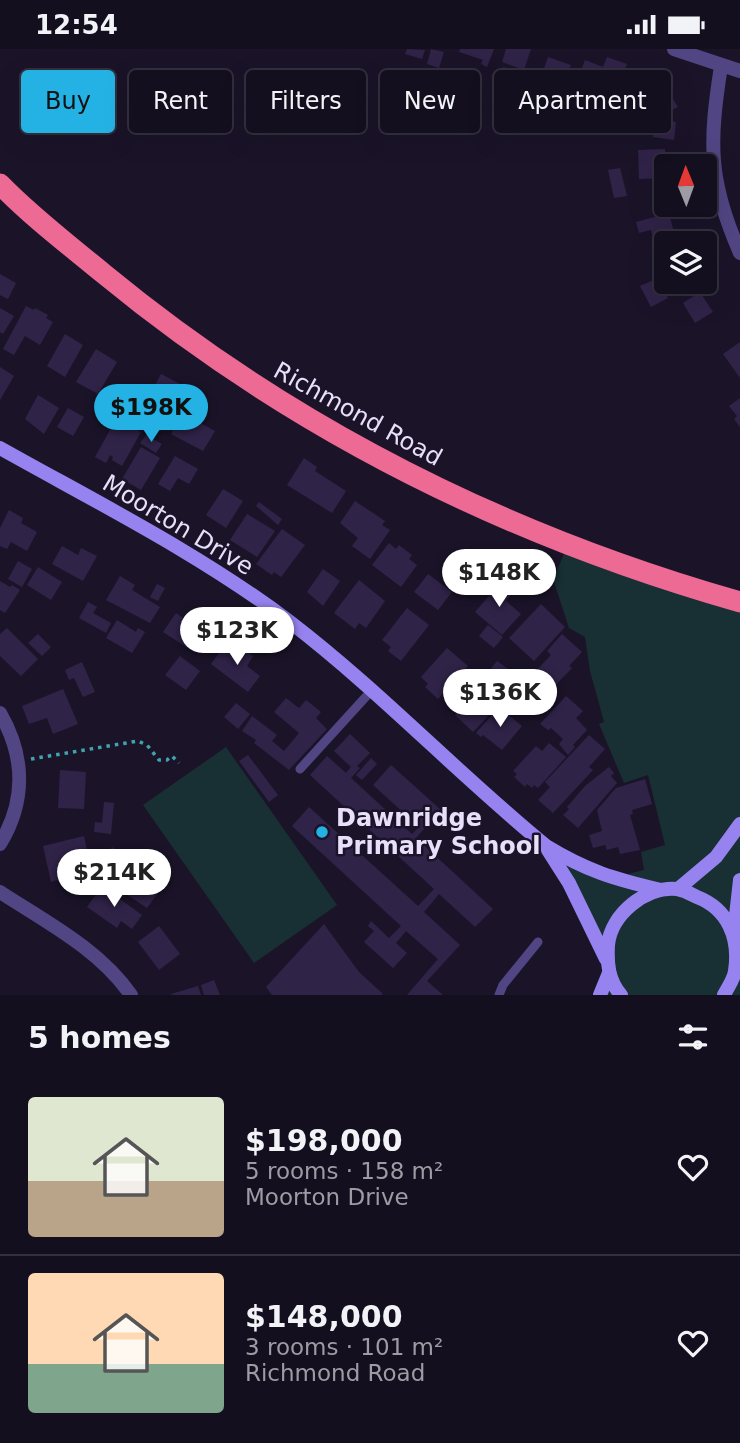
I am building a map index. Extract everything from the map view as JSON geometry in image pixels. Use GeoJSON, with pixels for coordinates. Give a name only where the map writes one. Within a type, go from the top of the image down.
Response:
{"type":"FeatureCollection","features":[{"type":"Feature","properties":{"kind":"highway","name":"Richmond Road"},"geometry":{"type":"LineString","coordinates":[[0,184],[60,238],[148,310],[246,380],[352,444],[444,492],[516,524],[602,558],[740,602]]}},
{"type":"Feature","properties":{"kind":"street"},"geometry":{"type":"LineString","coordinates":[[674,49],[740,71]]}},
{"type":"Feature","properties":{"kind":"street"},"geometry":{"type":"LineString","coordinates":[[721,66],[712,137],[713,170],[718,196],[740,253]]}},
{"type":"Feature","properties":{"kind":"street","name":"Moorton Drive"},"geometry":{"type":"LineString","coordinates":[[0,447],[162,538],[290,622],[372,690],[546,846],[611,879],[661,890]]}},
{"type":"Feature","properties":{"kind":"street"},"geometry":{"type":"LineString","coordinates":[[0,713],[15,744],[20,784],[17,805],[0,844]]}},
{"type":"Feature","properties":{"kind":"street"},"geometry":{"type":"LineString","coordinates":[[678,889],[716,857],[740,824]]}},
{"type":"Feature","properties":{"kind":"street","name":"Moorton Drive"},"geometry":{"type":"LineString","coordinates":[[546,846],[569,883],[621,995]]}},
{"type":"Feature","properties":{"kind":"street"},"geometry":{"type":"LineString","coordinates":[[724,995],[735,973],[740,880]]}},
{"type":"Feature","properties":{"kind":"street"},"geometry":{"type":"LineString","coordinates":[[600,995],[608,967],[609,936],[620,915],[638,899],[661,890],[678,889],[711,902],[725,916],[737,944]]}},
{"type":"Feature","properties":{"kind":"street"},"geometry":{"type":"LineString","coordinates":[[0,892],[86,948],[121,981],[131,995]]}},
{"type":"Feature","properties":{"kind":"lane"},"geometry":{"type":"LineString","coordinates":[[300,769],[372,690]]}},
{"type":"Feature","properties":{"kind":"lane"},"geometry":{"type":"LineString","coordinates":[[499,995],[503,985],[537,942]]}},
{"type":"Feature","properties":{"kind":"path"},"geometry":{"type":"LineString","coordinates":[[18,761],[138,741],[147,745],[159,760],[172,756],[179,763]]}},
{"type":"Feature","properties":{"kind":"green space"},"geometry":{"type":"Polygon","coordinates":[[[567,547],[740,604],[740,995],[598,995],[608,972],[545,846],[612,878],[644,870],[641,852],[665,845],[648,775],[624,783],[599,724],[604,722],[590,671],[585,637],[569,628],[553,579],[567,547]]]}},
{"type":"Feature","properties":{"kind":"green space"},"geometry":{"type":"Polygon","coordinates":[[[226,747],[337,905],[254,963],[143,805],[226,747]]]}},
{"type":"Feature","properties":{"kind":"building"},"geometry":{"type":"Polygon","coordinates":[[[407,49],[425,50],[422,59],[405,54],[407,49]]]}},
{"type":"Feature","properties":{"kind":"building"},"geometry":{"type":"Polygon","coordinates":[[[431,49],[444,52],[439,68],[427,64],[431,49]]]}},
{"type":"Feature","properties":{"kind":"building"},"geometry":{"type":"Polygon","coordinates":[[[460,49],[494,49],[487,67],[481,64],[483,60],[459,52],[460,49]]]}},
{"type":"Feature","properties":{"kind":"building"},"geometry":{"type":"Polygon","coordinates":[[[506,49],[531,49],[524,70],[502,62],[506,49]]]}},
{"type":"Feature","properties":{"kind":"building"},"geometry":{"type":"Polygon","coordinates":[[[548,57],[571,65],[569,70],[543,70],[548,57]]]}},
{"type":"Feature","properties":{"kind":"building"},"geometry":{"type":"Polygon","coordinates":[[[607,57],[627,64],[625,70],[581,70],[585,60],[603,67],[607,57]]]}},
{"type":"Feature","properties":{"kind":"building"},"geometry":{"type":"Polygon","coordinates":[[[671,96],[678,107],[671,111],[671,96]]]}},
{"type":"Feature","properties":{"kind":"building"},"geometry":{"type":"Polygon","coordinates":[[[671,121],[676,122],[674,140],[653,137],[653,133],[671,133],[671,121]]]}},
{"type":"Feature","properties":{"kind":"building"},"geometry":{"type":"Polygon","coordinates":[[[665,149],[665,154],[654,154],[654,178],[639,179],[638,150],[665,149]]]}},
{"type":"Feature","properties":{"kind":"building"},"geometry":{"type":"Polygon","coordinates":[[[620,168],[627,196],[614,198],[608,170],[620,168]]]}},
{"type":"Feature","properties":{"kind":"building"},"geometry":{"type":"Polygon","coordinates":[[[654,217],[670,217],[674,231],[654,231],[654,242],[651,230],[639,233],[636,222],[654,217]]]}},
{"type":"Feature","properties":{"kind":"building"},"geometry":{"type":"Polygon","coordinates":[[[0,274],[16,283],[8,299],[0,295],[0,274]]]}},
{"type":"Feature","properties":{"kind":"building"},"geometry":{"type":"Polygon","coordinates":[[[654,280],[654,294],[666,294],[668,298],[651,307],[640,286],[654,280]]]}},
{"type":"Feature","properties":{"kind":"building"},"geometry":{"type":"Polygon","coordinates":[[[701,294],[713,312],[695,323],[683,303],[701,294]]]}},
{"type":"Feature","properties":{"kind":"building"},"geometry":{"type":"Polygon","coordinates":[[[26,306],[48,315],[46,318],[53,322],[40,345],[25,336],[14,355],[3,349],[26,306]]]}},
{"type":"Feature","properties":{"kind":"building"},"geometry":{"type":"Polygon","coordinates":[[[0,308],[14,316],[3,334],[0,332],[0,308]]]}},
{"type":"Feature","properties":{"kind":"building"},"geometry":{"type":"Polygon","coordinates":[[[65,334],[83,345],[65,377],[47,366],[65,334]]]}},
{"type":"Feature","properties":{"kind":"building"},"geometry":{"type":"Polygon","coordinates":[[[740,342],[740,378],[723,354],[740,342]]]}},
{"type":"Feature","properties":{"kind":"building"},"geometry":{"type":"Polygon","coordinates":[[[96,349],[117,362],[98,394],[76,382],[96,349]]]}},
{"type":"Feature","properties":{"kind":"building"},"geometry":{"type":"Polygon","coordinates":[[[0,367],[14,376],[0,400],[0,367]]]}},
{"type":"Feature","properties":{"kind":"building"},"geometry":{"type":"Polygon","coordinates":[[[161,374],[184,386],[166,419],[143,407],[161,374]]]}},
{"type":"Feature","properties":{"kind":"building"},"geometry":{"type":"Polygon","coordinates":[[[38,395],[59,408],[44,434],[25,419],[38,395]]]}},
{"type":"Feature","properties":{"kind":"building"},"geometry":{"type":"Polygon","coordinates":[[[740,398],[740,427],[734,419],[737,416],[729,406],[740,398]]]}},
{"type":"Feature","properties":{"kind":"building"},"geometry":{"type":"Polygon","coordinates":[[[68,408],[84,417],[73,436],[57,427],[68,408]]]}},
{"type":"Feature","properties":{"kind":"building"},"geometry":{"type":"Polygon","coordinates":[[[182,413],[215,431],[203,451],[171,434],[182,413]]]}},
{"type":"Feature","properties":{"kind":"building"},"geometry":{"type":"Polygon","coordinates":[[[116,419],[141,432],[122,466],[112,460],[110,455],[106,463],[95,457],[116,419]]]}},
{"type":"Feature","properties":{"kind":"building"},"geometry":{"type":"Polygon","coordinates":[[[146,435],[162,444],[156,453],[140,443],[146,435]]]}},
{"type":"Feature","properties":{"kind":"building"},"geometry":{"type":"Polygon","coordinates":[[[141,447],[160,458],[141,490],[122,479],[141,447]]]}},
{"type":"Feature","properties":{"kind":"building"},"geometry":{"type":"Polygon","coordinates":[[[175,456],[198,469],[189,484],[178,478],[170,491],[158,484],[175,456]]]}},
{"type":"Feature","properties":{"kind":"building"},"geometry":{"type":"Polygon","coordinates":[[[304,458],[317,467],[315,471],[346,491],[332,513],[287,485],[304,458]]]}},
{"type":"Feature","properties":{"kind":"building"},"geometry":{"type":"Polygon","coordinates":[[[223,489],[243,501],[226,528],[206,515],[223,489]]]}},
{"type":"Feature","properties":{"kind":"building"},"geometry":{"type":"Polygon","coordinates":[[[355,501],[385,521],[382,525],[390,530],[370,559],[352,546],[358,538],[340,523],[355,501]]]}},
{"type":"Feature","properties":{"kind":"building"},"geometry":{"type":"Polygon","coordinates":[[[259,502],[282,519],[278,525],[256,506],[259,502]]]}},
{"type":"Feature","properties":{"kind":"building"},"geometry":{"type":"Polygon","coordinates":[[[9,510],[23,518],[21,523],[37,532],[27,551],[11,542],[7,549],[0,546],[0,528],[9,510]]]}},
{"type":"Feature","properties":{"kind":"building"},"geometry":{"type":"Polygon","coordinates":[[[247,514],[275,531],[257,557],[230,540],[247,514]]]}},
{"type":"Feature","properties":{"kind":"building"},"geometry":{"type":"Polygon","coordinates":[[[282,529],[305,545],[281,577],[274,572],[272,575],[256,564],[282,529]]]}},
{"type":"Feature","properties":{"kind":"building"},"geometry":{"type":"Polygon","coordinates":[[[389,543],[396,549],[399,545],[412,555],[409,559],[417,565],[401,587],[372,565],[389,543]]]}},
{"type":"Feature","properties":{"kind":"building"},"geometry":{"type":"Polygon","coordinates":[[[62,546],[78,555],[81,548],[97,556],[83,581],[52,564],[62,546]]]}},
{"type":"Feature","properties":{"kind":"building"},"geometry":{"type":"Polygon","coordinates":[[[18,561],[32,569],[22,587],[8,579],[18,561]]]}},
{"type":"Feature","properties":{"kind":"building"},"geometry":{"type":"Polygon","coordinates":[[[38,567],[62,582],[51,600],[27,585],[38,567]]]}},
{"type":"Feature","properties":{"kind":"building"},"geometry":{"type":"Polygon","coordinates":[[[323,569],[340,581],[323,606],[307,592],[323,569]]]}},
{"type":"Feature","properties":{"kind":"building"},"geometry":{"type":"Polygon","coordinates":[[[428,574],[452,592],[438,610],[414,592],[428,574]]]}},
{"type":"Feature","properties":{"kind":"building"},"geometry":{"type":"Polygon","coordinates":[[[120,576],[135,585],[132,590],[160,607],[150,623],[106,600],[120,576]]]}},
{"type":"Feature","properties":{"kind":"building"},"geometry":{"type":"Polygon","coordinates":[[[359,580],[385,601],[366,628],[359,623],[355,629],[334,613],[359,580]]]}},
{"type":"Feature","properties":{"kind":"building"},"geometry":{"type":"Polygon","coordinates":[[[503,580],[515,591],[506,601],[521,614],[502,635],[475,612],[503,580]]]}},
{"type":"Feature","properties":{"kind":"building"},"geometry":{"type":"Polygon","coordinates":[[[0,581],[20,590],[5,613],[0,610],[0,581]]]}},
{"type":"Feature","properties":{"kind":"building"},"geometry":{"type":"Polygon","coordinates":[[[157,584],[165,588],[158,601],[150,597],[157,584]]]}},
{"type":"Feature","properties":{"kind":"building"},"geometry":{"type":"Polygon","coordinates":[[[88,602],[97,607],[93,613],[111,623],[106,633],[79,618],[88,602]]]}},
{"type":"Feature","properties":{"kind":"building"},"geometry":{"type":"Polygon","coordinates":[[[541,604],[565,627],[534,661],[509,638],[541,604]]]}},
{"type":"Feature","properties":{"kind":"building"},"geometry":{"type":"Polygon","coordinates":[[[407,608],[429,625],[401,661],[388,651],[391,647],[382,640],[407,608]]]}},
{"type":"Feature","properties":{"kind":"building"},"geometry":{"type":"Polygon","coordinates":[[[176,613],[207,634],[194,652],[163,632],[176,613]]]}},
{"type":"Feature","properties":{"kind":"building"},"geometry":{"type":"Polygon","coordinates":[[[117,620],[136,632],[138,628],[145,632],[132,653],[106,638],[117,620]]]}},
{"type":"Feature","properties":{"kind":"building"},"geometry":{"type":"Polygon","coordinates":[[[488,625],[503,637],[494,648],[479,636],[488,625]]]}},
{"type":"Feature","properties":{"kind":"building"},"geometry":{"type":"Polygon","coordinates":[[[7,628],[38,659],[21,676],[0,656],[0,634],[7,628]]]}},
{"type":"Feature","properties":{"kind":"building"},"geometry":{"type":"Polygon","coordinates":[[[220,630],[226,635],[219,644],[212,639],[220,630]]]}},
{"type":"Feature","properties":{"kind":"building"},"geometry":{"type":"Polygon","coordinates":[[[38,634],[51,647],[42,656],[28,643],[38,634]]]}},
{"type":"Feature","properties":{"kind":"building"},"geometry":{"type":"Polygon","coordinates":[[[562,634],[582,652],[569,666],[572,668],[548,693],[537,683],[539,680],[533,674],[551,655],[547,651],[562,634]]]}},
{"type":"Feature","properties":{"kind":"building"},"geometry":{"type":"Polygon","coordinates":[[[238,645],[253,656],[247,666],[260,676],[248,692],[211,664],[224,646],[232,652],[238,645]]]}},
{"type":"Feature","properties":{"kind":"building"},"geometry":{"type":"Polygon","coordinates":[[[447,648],[468,666],[438,699],[425,687],[428,684],[421,677],[447,648]]]}},
{"type":"Feature","properties":{"kind":"building"},"geometry":{"type":"Polygon","coordinates":[[[180,656],[200,671],[186,690],[165,675],[180,656]]]}},
{"type":"Feature","properties":{"kind":"building"},"geometry":{"type":"Polygon","coordinates":[[[497,661],[521,678],[503,698],[482,679],[497,661]]]}},
{"type":"Feature","properties":{"kind":"building"},"geometry":{"type":"Polygon","coordinates":[[[82,662],[95,692],[83,697],[74,678],[69,680],[65,670],[82,662]]]}},
{"type":"Feature","properties":{"kind":"building"},"geometry":{"type":"Polygon","coordinates":[[[63,689],[78,724],[53,734],[47,718],[29,724],[22,706],[63,689]]]}},
{"type":"Feature","properties":{"kind":"building"},"geometry":{"type":"Polygon","coordinates":[[[474,695],[492,712],[473,732],[455,715],[474,695]]]}},
{"type":"Feature","properties":{"kind":"building"},"geometry":{"type":"Polygon","coordinates":[[[566,696],[583,711],[576,718],[587,730],[568,755],[559,744],[563,739],[551,728],[548,730],[540,724],[566,696]]]}},
{"type":"Feature","properties":{"kind":"building"},"geometry":{"type":"Polygon","coordinates":[[[286,698],[299,708],[306,700],[321,712],[316,718],[327,729],[289,770],[242,731],[252,716],[277,735],[272,741],[284,751],[299,733],[274,712],[286,698]]]}},
{"type":"Feature","properties":{"kind":"building"},"geometry":{"type":"Polygon","coordinates":[[[236,703],[250,714],[238,729],[224,717],[236,703]]]}},
{"type":"Feature","properties":{"kind":"building"},"geometry":{"type":"Polygon","coordinates":[[[499,707],[522,726],[502,750],[483,735],[481,737],[476,733],[499,707]]]}},
{"type":"Feature","properties":{"kind":"building"},"geometry":{"type":"Polygon","coordinates":[[[350,734],[370,753],[357,766],[360,768],[351,778],[412,834],[419,827],[373,785],[391,765],[441,810],[416,838],[493,909],[475,927],[439,894],[424,912],[460,945],[427,981],[443,995],[407,995],[438,959],[406,931],[396,943],[407,953],[393,968],[364,942],[374,931],[368,926],[371,921],[389,938],[401,926],[292,826],[309,807],[418,906],[434,889],[310,775],[327,756],[346,773],[351,767],[334,751],[350,734]]]}},
{"type":"Feature","properties":{"kind":"building"},"geometry":{"type":"Polygon","coordinates":[[[589,735],[605,749],[589,767],[593,770],[553,813],[538,800],[550,787],[545,782],[589,735]]]}},
{"type":"Feature","properties":{"kind":"building"},"geometry":{"type":"Polygon","coordinates":[[[549,743],[566,757],[538,788],[527,784],[525,787],[514,777],[517,774],[513,771],[536,746],[542,751],[549,743]]]}},
{"type":"Feature","properties":{"kind":"building"},"geometry":{"type":"Polygon","coordinates":[[[248,755],[278,795],[269,802],[239,761],[248,755]]]}},
{"type":"Feature","properties":{"kind":"building"},"geometry":{"type":"Polygon","coordinates":[[[371,758],[377,764],[362,780],[356,775],[371,758]]]}},
{"type":"Feature","properties":{"kind":"building"},"geometry":{"type":"Polygon","coordinates":[[[609,767],[614,773],[611,776],[617,783],[578,828],[563,815],[569,809],[567,807],[585,786],[609,767]]]}},
{"type":"Feature","properties":{"kind":"building"},"geometry":{"type":"Polygon","coordinates":[[[60,770],[86,772],[84,809],[58,808],[60,770]]]}},
{"type":"Feature","properties":{"kind":"building"},"geometry":{"type":"Polygon","coordinates":[[[645,779],[652,804],[632,810],[633,814],[630,815],[640,850],[620,854],[618,847],[607,850],[605,845],[593,848],[589,835],[602,831],[597,810],[616,788],[645,779]]]}},
{"type":"Feature","properties":{"kind":"building"},"geometry":{"type":"Polygon","coordinates":[[[104,802],[114,803],[111,834],[94,832],[95,822],[102,823],[104,802]]]}},
{"type":"Feature","properties":{"kind":"building"},"geometry":{"type":"Polygon","coordinates":[[[84,836],[91,869],[51,882],[43,846],[84,836]]]}},
{"type":"Feature","properties":{"kind":"building"},"geometry":{"type":"Polygon","coordinates":[[[112,847],[135,862],[121,884],[98,869],[112,847]]]}},
{"type":"Feature","properties":{"kind":"building"},"geometry":{"type":"Polygon","coordinates":[[[138,865],[165,883],[147,908],[120,890],[138,865]]]}},
{"type":"Feature","properties":{"kind":"building"},"geometry":{"type":"Polygon","coordinates":[[[102,886],[142,915],[132,929],[121,921],[117,928],[87,907],[102,886]]]}},
{"type":"Feature","properties":{"kind":"building"},"geometry":{"type":"Polygon","coordinates":[[[324,924],[359,972],[383,994],[272,995],[266,987],[324,924]]]}},
{"type":"Feature","properties":{"kind":"building"},"geometry":{"type":"Polygon","coordinates":[[[159,926],[180,954],[159,970],[138,942],[159,926]]]}},
{"type":"Feature","properties":{"kind":"building"},"geometry":{"type":"Polygon","coordinates":[[[214,980],[220,995],[204,995],[201,985],[214,980]]]}},
{"type":"Feature","properties":{"kind":"building"},"geometry":{"type":"Polygon","coordinates":[[[198,986],[201,995],[171,994],[198,986]]]}},
{"type":"Feature","properties":{"kind":"place","name":"Dawnridge Primary School"},"geometry":{"type":"Point","coordinates":[322,832]}}]}
